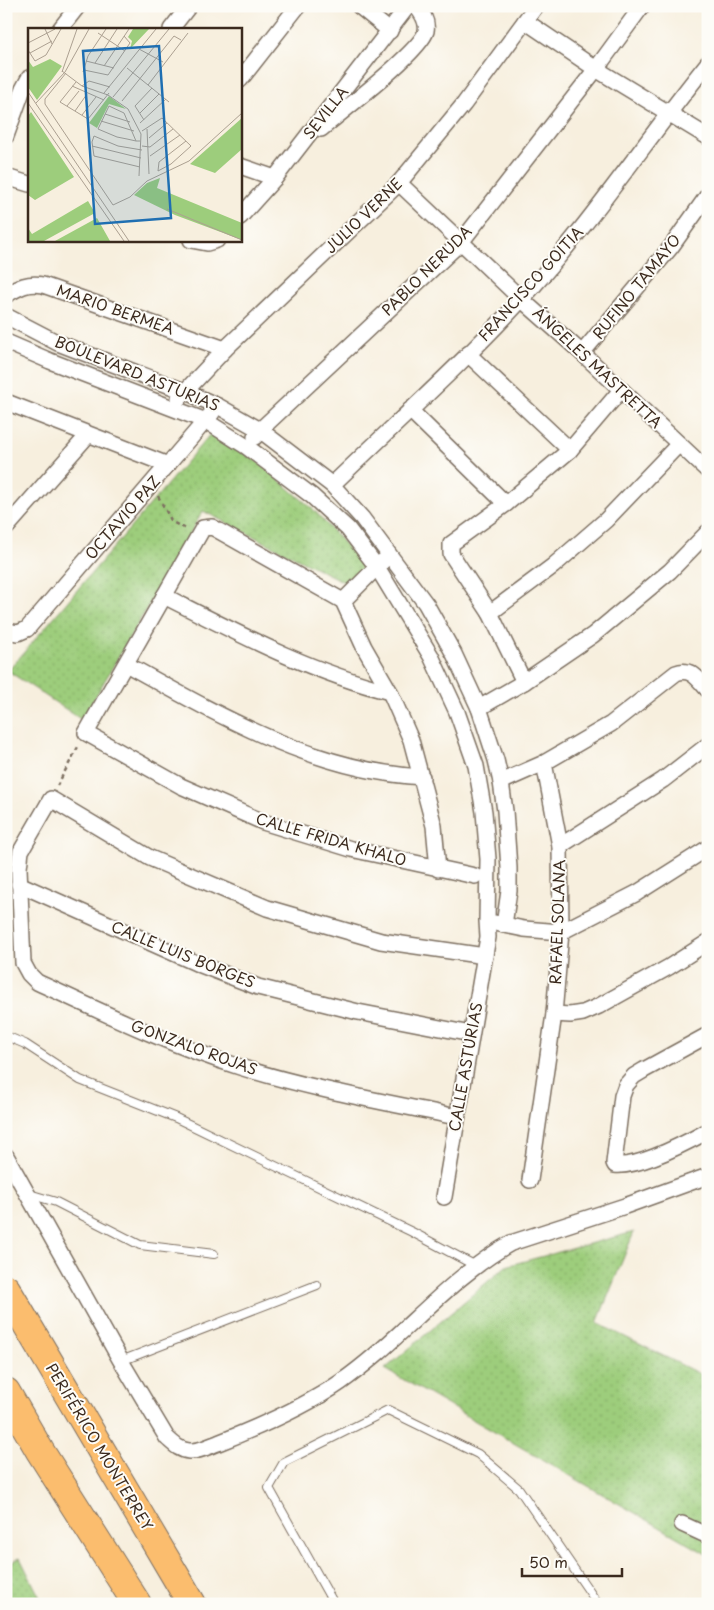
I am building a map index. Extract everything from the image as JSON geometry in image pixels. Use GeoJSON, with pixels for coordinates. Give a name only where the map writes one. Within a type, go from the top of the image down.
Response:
{"type":"FeatureCollection","features":[{"type":"Feature","properties":{"kind":"highway","name":"PERIFÉRICO MONTERREY"},"geometry":{"type":"LineString","coordinates":[[6,1289],[192,1604]]}},
{"type":"Feature","properties":{"kind":"highway"},"geometry":{"type":"LineString","coordinates":[[6,1392],[40,1451],[137,1604]]}},
{"type":"Feature","properties":{"kind":"street"},"geometry":{"type":"LineString","coordinates":[[61,28],[78,6]]}},
{"type":"Feature","properties":{"kind":"street"},"geometry":{"type":"LineString","coordinates":[[172,28],[189,6]]}},
{"type":"Feature","properties":{"kind":"street"},"geometry":{"type":"LineString","coordinates":[[241,79],[298,6]]}},
{"type":"Feature","properties":{"kind":"street"},"geometry":{"type":"LineString","coordinates":[[359,6],[390,31]]}},
{"type":"Feature","properties":{"kind":"street","name":"SEVILLA"},"geometry":{"type":"LineString","coordinates":[[241,216],[275,178],[408,6]]}},
{"type":"Feature","properties":{"kind":"street"},"geometry":{"type":"LineString","coordinates":[[298,148],[383,78],[418,45],[426,32],[426,24],[424,16],[416,6]]}},
{"type":"Feature","properties":{"kind":"street","name":"JULIO VERNE"},"geometry":{"type":"LineString","coordinates":[[172,408],[184,391],[225,349],[399,183],[464,104],[536,6]]}},
{"type":"Feature","properties":{"kind":"street","name":"PABLO NERUDA"},"geometry":{"type":"LineString","coordinates":[[247,447],[260,430],[462,241],[642,6]]}},
{"type":"Feature","properties":{"kind":"street"},"geometry":{"type":"LineString","coordinates":[[525,21],[596,68],[708,137]]}},
{"type":"Feature","properties":{"kind":"street","name":"FRANCISCO GOITIA"},"geometry":{"type":"LineString","coordinates":[[332,485],[468,354],[522,299],[608,196],[669,112],[708,63]]}},
{"type":"Feature","properties":{"kind":"street"},"geometry":{"type":"LineString","coordinates":[[6,136],[27,86]]}},
{"type":"Feature","properties":{"kind":"street"},"geometry":{"type":"LineString","coordinates":[[241,166],[275,178]]}},
{"type":"Feature","properties":{"kind":"street"},"geometry":{"type":"LineString","coordinates":[[6,177],[28,184]]}},
{"type":"Feature","properties":{"kind":"street","name":"ÁNGELES MASTRETTA"},"geometry":{"type":"LineString","coordinates":[[399,183],[708,471]]}},
{"type":"Feature","properties":{"kind":"street","name":"RUFINO TAMAYO"},"geometry":{"type":"LineString","coordinates":[[582,353],[671,247],[708,195]]}},
{"type":"Feature","properties":{"kind":"street"},"geometry":{"type":"LineString","coordinates":[[196,242],[207,244],[214,241]]}},
{"type":"Feature","properties":{"kind":"street","name":"MARIO BERMEA"},"geometry":{"type":"LineString","coordinates":[[6,295],[23,285],[43,285],[225,349]]}},
{"type":"Feature","properties":{"kind":"street","name":"BOULEVARD ASTURIAS"},"geometry":{"type":"LineString","coordinates":[[6,316],[58,343],[184,391],[218,406],[260,430],[332,485],[362,518],[426,604],[454,654],[479,708],[501,782],[507,828],[509,891],[504,925]]}},
{"type":"Feature","properties":{"kind":"street","name":"BOULEVARD ASTURIAS"},"geometry":{"type":"LineString","coordinates":[[6,342],[50,361],[206,421],[247,447],[312,496],[348,530],[377,567],[431,656],[457,712],[476,766],[484,812],[488,859],[487,921]]}},
{"type":"Feature","properties":{"kind":"street"},"geometry":{"type":"LineString","coordinates":[[468,354],[570,450]]}},
{"type":"Feature","properties":{"kind":"street"},"geometry":{"type":"LineString","coordinates":[[524,682],[490,612],[451,554],[450,547],[453,542],[506,504],[570,450],[621,390]]}},
{"type":"Feature","properties":{"kind":"street"},"geometry":{"type":"LineString","coordinates":[[7,404],[168,465]]}},
{"type":"Feature","properties":{"kind":"street","name":"OCTAVIO PAZ"},"geometry":{"type":"LineString","coordinates":[[6,631],[18,633],[27,629],[218,406]]}},
{"type":"Feature","properties":{"kind":"street"},"geometry":{"type":"LineString","coordinates":[[410,410],[506,504]]}},
{"type":"Feature","properties":{"kind":"street"},"geometry":{"type":"LineString","coordinates":[[6,528],[88,435]]}},
{"type":"Feature","properties":{"kind":"street"},"geometry":{"type":"LineString","coordinates":[[490,612],[553,566],[606,520],[679,444]]}},
{"type":"Feature","properties":{"kind":"street"},"geometry":{"type":"LineString","coordinates":[[86,733],[198,536],[203,528],[212,527],[343,601],[364,647],[390,692],[412,740],[434,826],[438,869]]}},
{"type":"Feature","properties":{"kind":"street"},"geometry":{"type":"LineString","coordinates":[[479,708],[524,682],[593,635],[670,571],[708,532]]}},
{"type":"Feature","properties":{"kind":"street"},"geometry":{"type":"LineString","coordinates":[[343,601],[390,555]]}},
{"type":"Feature","properties":{"kind":"street"},"geometry":{"type":"LineString","coordinates":[[164,596],[266,648],[327,673],[390,692]]}},
{"type":"Feature","properties":{"kind":"street"},"geometry":{"type":"LineString","coordinates":[[126,664],[214,713],[261,735],[302,751],[362,769],[398,776],[422,777]]}},
{"type":"Feature","properties":{"kind":"street"},"geometry":{"type":"LineString","coordinates":[[501,782],[544,763],[611,724],[676,673],[684,670],[694,674],[708,690]]}},
{"type":"Feature","properties":{"kind":"street","name":"CALLE FRIDA KHALO"},"geometry":{"type":"LineString","coordinates":[[86,733],[181,786],[263,822],[351,849],[475,876]]}},
{"type":"Feature","properties":{"kind":"street"},"geometry":{"type":"LineString","coordinates":[[560,846],[663,780],[708,745]]}},
{"type":"Feature","properties":{"kind":"street","name":"RAFAEL SOLANA"},"geometry":{"type":"LineString","coordinates":[[530,1180],[554,1014],[561,932],[560,846],[544,763]]}},
{"type":"Feature","properties":{"kind":"street"},"geometry":{"type":"LineString","coordinates":[[50,798],[150,858],[267,908],[381,940],[485,956]]}},
{"type":"Feature","properties":{"kind":"street","name":"GONZALO ROJAS"},"geometry":{"type":"LineString","coordinates":[[50,798],[21,851],[19,868],[23,963],[29,974],[37,982],[155,1036],[240,1067],[334,1091],[457,1117]]}},
{"type":"Feature","properties":{"kind":"street"},"geometry":{"type":"LineString","coordinates":[[487,921],[524,929],[561,932],[637,893],[708,848]]}},
{"type":"Feature","properties":{"kind":"street","name":"CALLE LUIS BORGES"},"geometry":{"type":"LineString","coordinates":[[19,884],[196,963],[258,987],[358,1012],[471,1034]]}},
{"type":"Feature","properties":{"kind":"street","name":"CALLE ASTURIAS"},"geometry":{"type":"LineString","coordinates":[[444,1197],[488,937],[487,921]]}},
{"type":"Feature","properties":{"kind":"street"},"geometry":{"type":"LineString","coordinates":[[488,937],[504,925]]}},
{"type":"Feature","properties":{"kind":"street"},"geometry":{"type":"LineString","coordinates":[[554,1014],[570,1015],[583,1013],[599,1006],[669,967],[708,942]]}},
{"type":"Feature","properties":{"kind":"street"},"geometry":{"type":"LineString","coordinates":[[708,1035],[634,1076],[626,1085],[622,1096],[613,1162],[619,1166],[636,1162],[662,1153],[708,1131]]}},
{"type":"Feature","properties":{"kind":"street"},"geometry":{"type":"LineString","coordinates":[[6,1156],[121,1361],[167,1438],[178,1448],[190,1451],[200,1450],[243,1433],[340,1383],[476,1266],[511,1243],[626,1206],[708,1176]]}},
{"type":"Feature","properties":{"kind":"street"},"geometry":{"type":"LineString","coordinates":[[682,1524],[708,1536]]}},
{"type":"Feature","properties":{"kind":"lane"},"geometry":{"type":"LineString","coordinates":[[6,1036],[25,1044],[80,1080],[176,1118],[412,1232],[476,1266]]}},
{"type":"Feature","properties":{"kind":"lane"},"geometry":{"type":"LineString","coordinates":[[27,1194],[56,1202],[140,1245],[214,1254]]}},
{"type":"Feature","properties":{"kind":"lane"},"geometry":{"type":"LineString","coordinates":[[121,1361],[317,1285]]}},
{"type":"Feature","properties":{"kind":"lane"},"geometry":{"type":"LineString","coordinates":[[334,1604],[269,1488],[284,1462],[388,1410],[478,1454],[519,1489],[598,1604]]}},
{"type":"Feature","properties":{"kind":"path"},"geometry":{"type":"LineString","coordinates":[[152,484],[172,522],[198,536]]}},
{"type":"Feature","properties":{"kind":"path"},"geometry":{"type":"LineString","coordinates":[[50,798],[86,733]]}},
{"type":"Feature","properties":{"kind":"green space"},"geometry":{"type":"Polygon","coordinates":[[[212,432],[258,462],[313,509],[365,566],[346,583],[203,511],[82,720],[8,671],[212,432]]]}},
{"type":"Feature","properties":{"kind":"green space"},"geometry":{"type":"Polygon","coordinates":[[[634,1232],[597,1323],[708,1378],[708,1555],[385,1369],[506,1266],[634,1232]]]}},
{"type":"Feature","properties":{"kind":"green space"},"geometry":{"type":"Polygon","coordinates":[[[20,1558],[43,1604],[6,1604],[6,1565],[20,1558]]]}}]}
